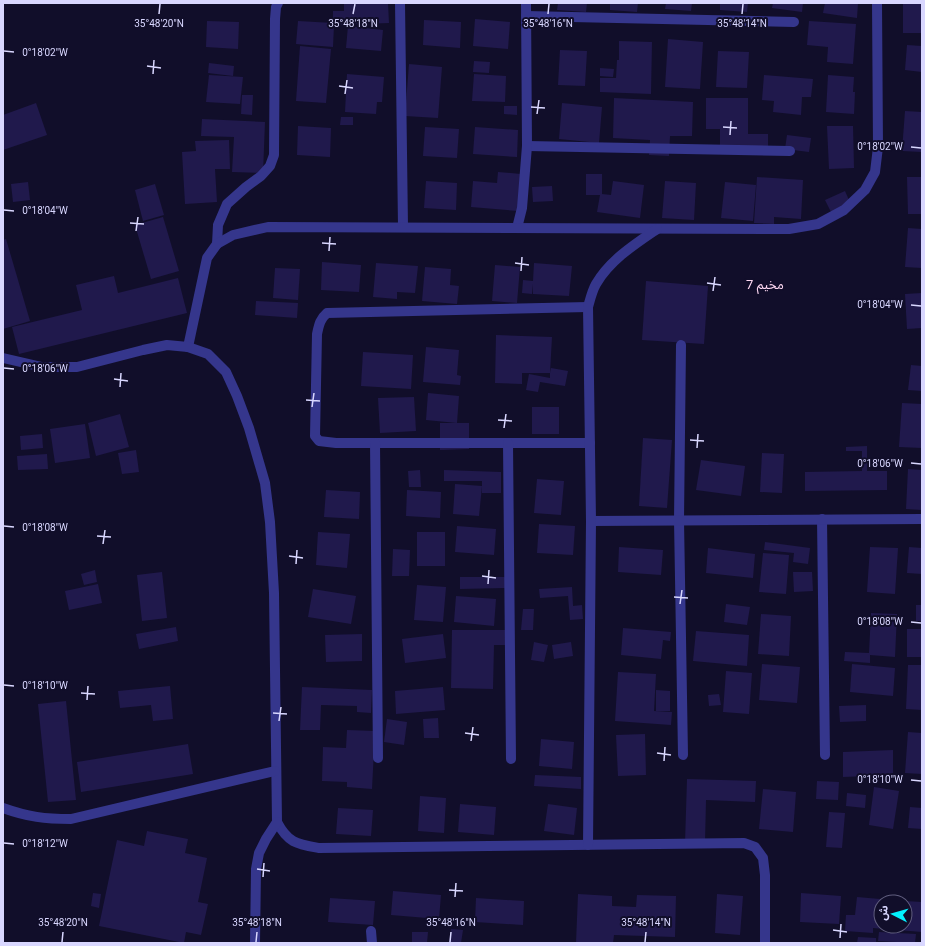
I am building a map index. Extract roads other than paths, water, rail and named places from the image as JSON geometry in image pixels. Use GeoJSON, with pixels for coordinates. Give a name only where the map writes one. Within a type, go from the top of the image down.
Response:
{"type":"FeatureCollection","features":[{"type":"Feature","properties":{"kind":"street"},"geometry":{"type":"LineString","coordinates":[[217,244],[218,225],[227,204],[261,176],[270,166],[274,156],[275,19],[276,7],[278,3]]}},
{"type":"Feature","properties":{"kind":"street"},"geometry":{"type":"LineString","coordinates":[[400,3],[403,227]]}},
{"type":"Feature","properties":{"kind":"street"},"geometry":{"type":"LineString","coordinates":[[518,228],[522,208],[527,146],[526,3]]}},
{"type":"Feature","properties":{"kind":"street"},"geometry":{"type":"LineString","coordinates":[[188,347],[207,258],[217,244],[233,235],[268,227],[788,229],[818,224],[844,210],[865,190],[875,172],[878,147],[877,3]]}},
{"type":"Feature","properties":{"kind":"street"},"geometry":{"type":"LineString","coordinates":[[526,16],[794,22]]}},
{"type":"Feature","properties":{"kind":"street"},"geometry":{"type":"LineString","coordinates":[[527,146],[790,150]]}},
{"type":"Feature","properties":{"kind":"street"},"geometry":{"type":"LineString","coordinates":[[588,845],[591,521],[588,307],[595,285],[606,270],[626,251],[657,229]]}},
{"type":"Feature","properties":{"kind":"street"},"geometry":{"type":"LineString","coordinates":[[588,307],[327,313],[322,317],[319,323],[317,334],[315,436],[319,441],[336,443],[590,443]]}},
{"type":"Feature","properties":{"kind":"street"},"geometry":{"type":"LineString","coordinates":[[3,358],[42,367],[77,367],[167,345],[188,347],[208,354],[226,372],[249,428],[265,483],[270,522],[274,593],[275,771],[277,822],[282,832],[290,840],[298,844],[319,848],[744,843],[755,847],[763,858],[765,875],[765,943]]}},
{"type":"Feature","properties":{"kind":"street"},"geometry":{"type":"LineString","coordinates":[[681,345],[679,520],[683,755]]}},
{"type":"Feature","properties":{"kind":"street"},"geometry":{"type":"LineString","coordinates":[[375,443],[378,758]]}},
{"type":"Feature","properties":{"kind":"street"},"geometry":{"type":"LineString","coordinates":[[508,443],[511,759]]}},
{"type":"Feature","properties":{"kind":"street"},"geometry":{"type":"LineString","coordinates":[[822,519],[825,755]]}},
{"type":"Feature","properties":{"kind":"street"},"geometry":{"type":"LineString","coordinates":[[591,521],[922,519]]}},
{"type":"Feature","properties":{"kind":"street"},"geometry":{"type":"LineString","coordinates":[[3,808],[20,814],[44,819],[71,819],[275,771]]}},
{"type":"Feature","properties":{"kind":"street"},"geometry":{"type":"LineString","coordinates":[[254,943],[256,869],[259,853],[277,822]]}},
{"type":"Feature","properties":{"kind":"street"},"geometry":{"type":"LineString","coordinates":[[372,931],[372,943]]}},
{"type":"Feature","properties":{"kind":"district","name":"مخيم 7"},"geometry":{"type":"Point","coordinates":[765,284]}}]}
